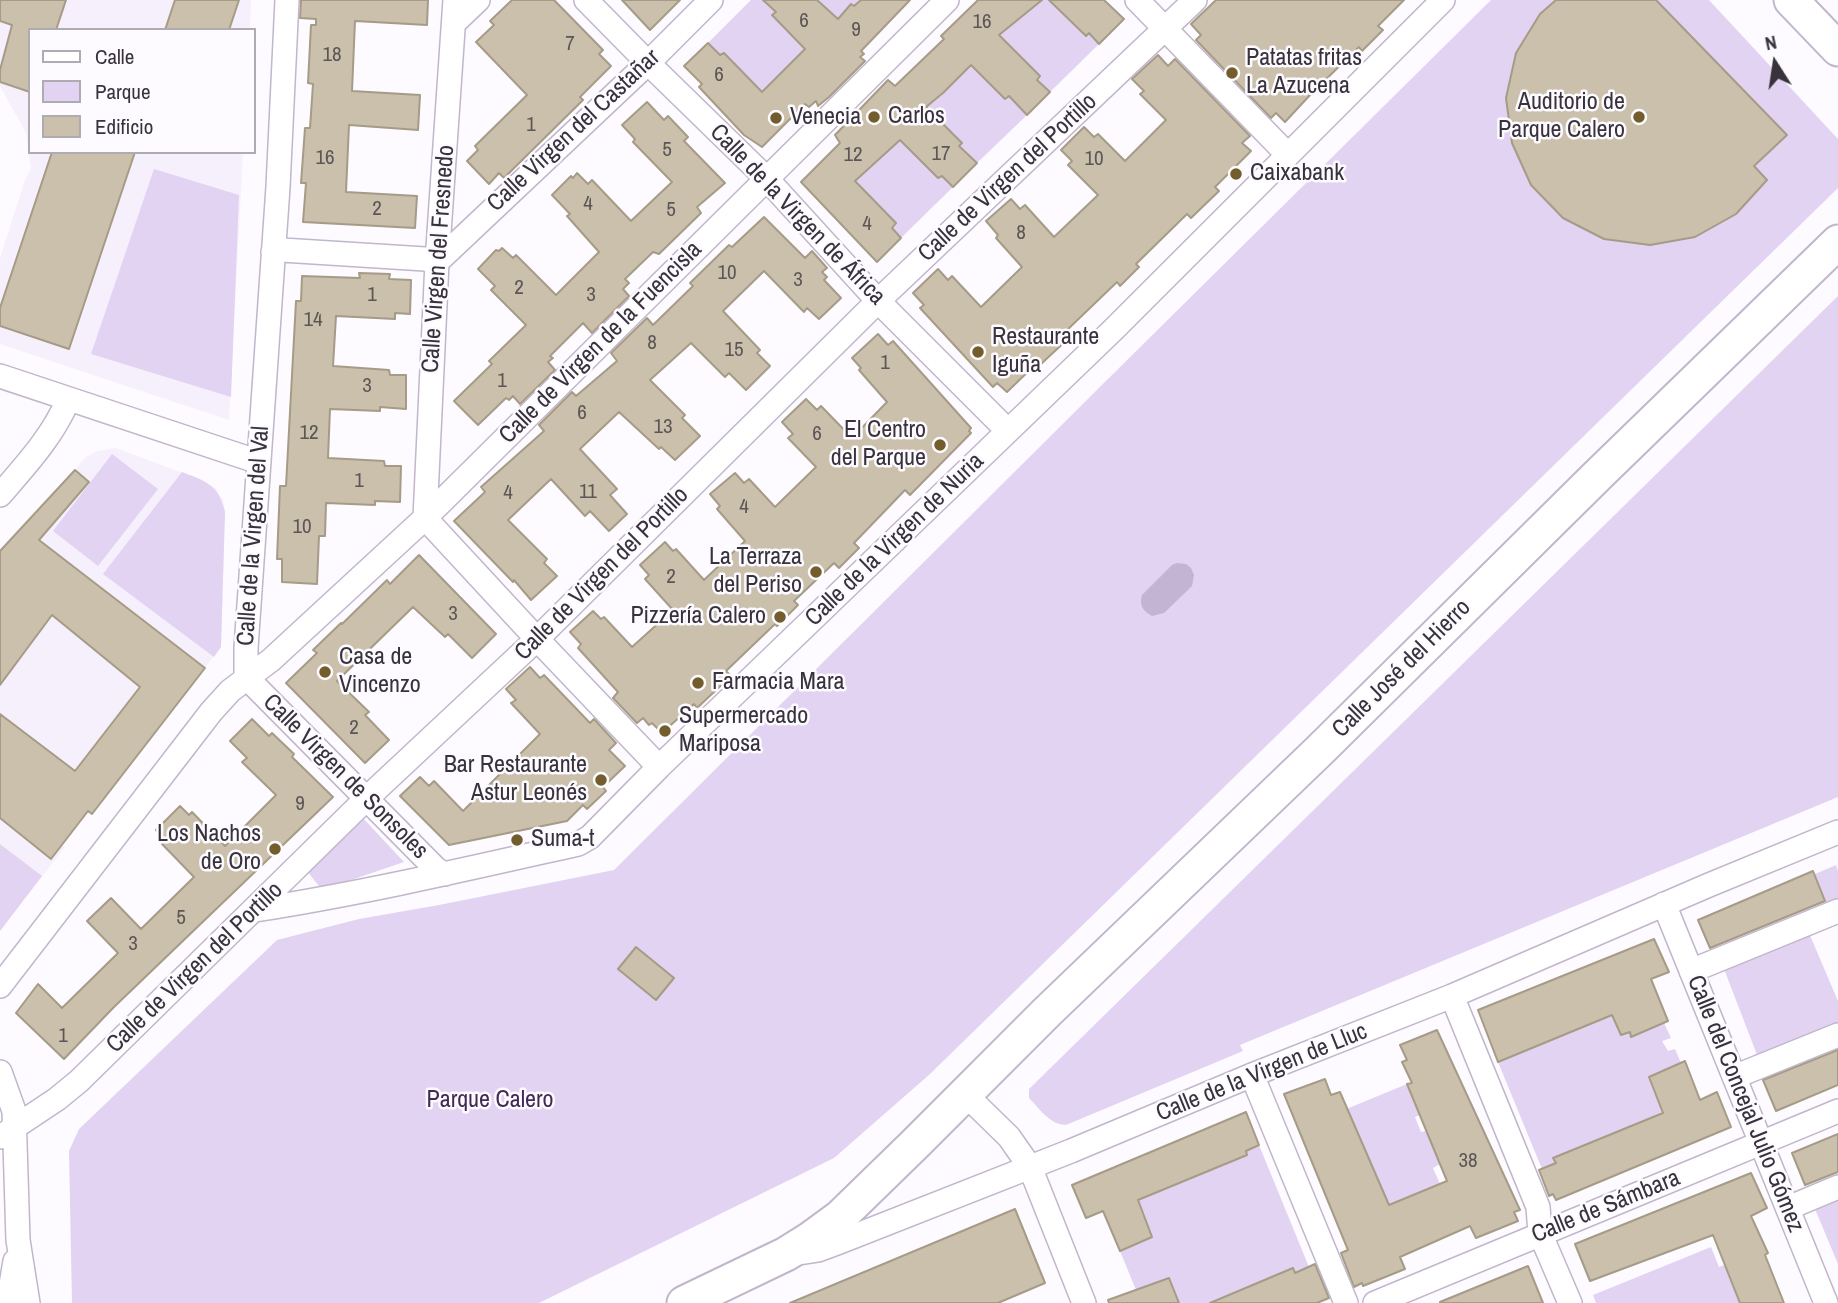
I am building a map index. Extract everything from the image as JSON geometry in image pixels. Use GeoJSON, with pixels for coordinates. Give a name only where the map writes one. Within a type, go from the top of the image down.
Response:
{"type":"FeatureCollection","features":[{"type":"Feature","properties":{"kind":"street","name":"Calle de la Virgen del Val"},"geometry":{"type":"LineString","coordinates":[[0,986],[211,712],[246,677],[286,0]]}},
{"type":"Feature","properties":{"kind":"street"},"geometry":{"type":"LineString","coordinates":[[455,11],[478,0]]}},
{"type":"Feature","properties":{"kind":"street","name":"Calle de la Virgen de África"},"geometry":{"type":"LineString","coordinates":[[586,0],[766,178],[878,301],[1008,431]]}},
{"type":"Feature","properties":{"kind":"street","name":"Calle Virgen del Castañar"},"geometry":{"type":"LineString","coordinates":[[437,262],[711,0]]}},
{"type":"Feature","properties":{"kind":"street","name":"Calle de Virgen de la Fuencisla"},"geometry":{"type":"LineString","coordinates":[[246,677],[271,660],[425,518],[947,0]]}},
{"type":"Feature","properties":{"kind":"street"},"geometry":{"type":"LineString","coordinates":[[1137,0],[1287,155]]}},
{"type":"Feature","properties":{"kind":"street","name":"Calle de Virgen del Portillo"},"geometry":{"type":"LineString","coordinates":[[8,1132],[57,1100],[79,1081],[366,799],[537,639],[878,301],[1195,0]]}},
{"type":"Feature","properties":{"kind":"street","name":"Calle de la Virgen de Nuria"},"geometry":{"type":"LineString","coordinates":[[255,910],[445,874],[578,844],[590,837],[659,767],[1113,330],[1443,0]]}},
{"type":"Feature","properties":{"kind":"street"},"geometry":{"type":"LineString","coordinates":[[1791,0],[1838,49]]}},
{"type":"Feature","properties":{"kind":"street","name":"Calle Virgen del Fresnedo"},"geometry":{"type":"LineString","coordinates":[[425,518],[437,262],[455,11]]}},
{"type":"Feature","properties":{"kind":"street","name":"Calle José del Hierro"},"geometry":{"type":"LineString","coordinates":[[786,1254],[840,1217],[1838,242]]}},
{"type":"Feature","properties":{"kind":"street"},"geometry":{"type":"LineString","coordinates":[[273,252],[282,250],[437,262]]}},
{"type":"Feature","properties":{"kind":"street"},"geometry":{"type":"LineString","coordinates":[[0,376],[259,462]]}},
{"type":"Feature","properties":{"kind":"street"},"geometry":{"type":"LineString","coordinates":[[0,495],[35,455],[68,400]]}},
{"type":"Feature","properties":{"kind":"street"},"geometry":{"type":"LineString","coordinates":[[425,518],[659,767]]}},
{"type":"Feature","properties":{"kind":"street","name":"Calle Virgen de Sonsoles"},"geometry":{"type":"LineString","coordinates":[[246,677],[436,869],[445,874]]}},
{"type":"Feature","properties":{"kind":"street","name":"Calle de la Virgen de Lluc"},"geometry":{"type":"LineString","coordinates":[[684,1303],[786,1254],[818,1250],[1071,1151],[1252,1075],[1452,996],[1838,832]]}},
{"type":"Feature","properties":{"kind":"street","name":"Calle del Concejal Julio Gómez"},"geometry":{"type":"LineString","coordinates":[[1664,904],[1826,1303]]}},
{"type":"Feature","properties":{"kind":"street"},"geometry":{"type":"LineString","coordinates":[[1691,971],[1838,911]]}},
{"type":"Feature","properties":{"kind":"street"},"geometry":{"type":"LineString","coordinates":[[1452,996],[1538,1207],[1540,1233],[1570,1303]]}},
{"type":"Feature","properties":{"kind":"street"},"geometry":{"type":"LineString","coordinates":[[1734,1077],[1838,1034]]}},
{"type":"Feature","properties":{"kind":"street"},"geometry":{"type":"LineString","coordinates":[[0,1072],[14,1111],[8,1132],[17,1190],[18,1240],[28,1303]]}},
{"type":"Feature","properties":{"kind":"street"},"geometry":{"type":"LineString","coordinates":[[1252,1075],[1346,1303]]}},
{"type":"Feature","properties":{"kind":"street"},"geometry":{"type":"LineString","coordinates":[[965,1094],[1009,1137],[1030,1167],[1084,1303]]}},
{"type":"Feature","properties":{"kind":"street","name":"Calle de Sámbara"},"geometry":{"type":"LineString","coordinates":[[1375,1303],[1838,1111]]}},
{"type":"Feature","properties":{"kind":"street"},"geometry":{"type":"LineString","coordinates":[[0,1148],[17,1190]]}},
{"type":"Feature","properties":{"kind":"street"},"geometry":{"type":"LineString","coordinates":[[1788,1208],[1838,1187]]}},
{"type":"Feature","properties":{"kind":"street"},"geometry":{"type":"LineString","coordinates":[[8,1303],[18,1240]]}},
{"type":"Feature","properties":{"kind":"shaded area"},"geometry":{"type":"Polygon","coordinates":[[[0,0],[251,0],[250,28],[28,28],[28,147],[26,133],[0,86],[0,0]]]}},
{"type":"Feature","properties":{"kind":"shaded area"},"geometry":{"type":"Polygon","coordinates":[[[29,154],[243,154],[229,420],[0,344],[0,258],[31,168],[29,154]]]}},
{"type":"Feature","properties":{"kind":"shaded area"},"geometry":{"type":"Polygon","coordinates":[[[116,448],[199,479],[215,488],[223,500],[225,512],[221,647],[92,814],[88,812],[62,845],[65,847],[0,931],[0,551],[86,457],[97,451],[116,448]]]}},
{"type":"Feature","properties":{"kind":"shaded area"},"geometry":{"type":"Polygon","coordinates":[[[1177,563],[1191,568],[1194,575],[1192,586],[1164,613],[1152,616],[1142,608],[1142,595],[1177,563]]]}},
{"type":"Feature","properties":{"kind":"green space"},"geometry":{"type":"Polygon","coordinates":[[[751,0],[763,0],[776,12],[772,16],[791,35],[812,50],[778,76],[763,99],[754,84],[725,53],[720,55],[708,43],[751,0]]]}},
{"type":"Feature","properties":{"kind":"green space"},"geometry":{"type":"Polygon","coordinates":[[[817,0],[861,0],[835,26],[828,10],[817,0]]]}},
{"type":"Feature","properties":{"kind":"green space"},"geometry":{"type":"Polygon","coordinates":[[[1031,0],[1054,0],[1052,3],[1085,36],[1089,33],[1099,44],[1050,92],[996,36],[1031,0]]]}},
{"type":"Feature","properties":{"kind":"green space","name":"Parque Calero"},"geometry":{"type":"Polygon","coordinates":[[[1491,0],[1709,0],[1838,139],[1838,188],[930,1074],[834,1158],[539,1303],[72,1303],[69,1151],[79,1129],[277,940],[359,919],[614,870],[1491,0]]]}},
{"type":"Feature","properties":{"kind":"green space"},"geometry":{"type":"Polygon","coordinates":[[[970,58],[1005,99],[1009,96],[1027,115],[977,163],[959,146],[962,142],[921,108],[928,100],[933,102],[942,95],[948,80],[953,83],[961,75],[958,70],[970,58]]]}},
{"type":"Feature","properties":{"kind":"green space"},"geometry":{"type":"Polygon","coordinates":[[[899,132],[906,146],[938,178],[942,176],[953,187],[901,238],[892,228],[896,223],[862,188],[846,185],[864,166],[869,168],[881,157],[899,132]]]}},
{"type":"Feature","properties":{"kind":"green space"},"geometry":{"type":"Polygon","coordinates":[[[154,169],[239,195],[231,397],[91,354],[154,169]]]}},
{"type":"Feature","properties":{"kind":"green space"},"geometry":{"type":"Polygon","coordinates":[[[1838,296],[1838,797],[1240,1045],[1243,1051],[1066,1125],[1045,1115],[1029,1098],[1029,1089],[1838,296]]]}},
{"type":"Feature","properties":{"kind":"green space"},"geometry":{"type":"Polygon","coordinates":[[[112,454],[158,489],[98,566],[53,531],[112,454]]]}},
{"type":"Feature","properties":{"kind":"green space"},"geometry":{"type":"Polygon","coordinates":[[[182,472],[210,485],[219,496],[225,512],[221,647],[214,657],[103,574],[182,472]]]}},
{"type":"Feature","properties":{"kind":"green space"},"geometry":{"type":"Polygon","coordinates":[[[362,817],[404,862],[322,890],[307,871],[362,817]]]}},
{"type":"Feature","properties":{"kind":"green space"},"geometry":{"type":"Polygon","coordinates":[[[0,844],[42,876],[0,931],[0,844]]]}},
{"type":"Feature","properties":{"kind":"green space"},"geometry":{"type":"Polygon","coordinates":[[[1836,865],[1838,898],[1826,903],[1815,874],[1836,865]]]}},
{"type":"Feature","properties":{"kind":"green space"},"geometry":{"type":"Polygon","coordinates":[[[1809,933],[1838,1001],[1838,1028],[1759,1060],[1724,969],[1809,933]]]}},
{"type":"Feature","properties":{"kind":"green space"},"geometry":{"type":"Polygon","coordinates":[[[1612,1015],[1621,1035],[1630,1032],[1632,1036],[1664,1023],[1671,1038],[1662,1041],[1668,1051],[1675,1049],[1681,1063],[1649,1077],[1664,1117],[1641,1122],[1611,1134],[1612,1139],[1554,1159],[1556,1163],[1542,1169],[1498,1062],[1612,1015]]]}},
{"type":"Feature","properties":{"kind":"green space"},"geometry":{"type":"Polygon","coordinates":[[[1407,1084],[1420,1115],[1415,1117],[1421,1132],[1426,1131],[1440,1164],[1433,1168],[1440,1184],[1392,1203],[1391,1208],[1382,1189],[1376,1191],[1367,1155],[1361,1140],[1356,1141],[1344,1110],[1407,1084]]]}},
{"type":"Feature","properties":{"kind":"green space"},"geometry":{"type":"Polygon","coordinates":[[[1259,1145],[1309,1267],[1295,1272],[1292,1268],[1237,1296],[1234,1292],[1209,1303],[1179,1303],[1169,1278],[1136,1290],[1120,1251],[1152,1237],[1136,1197],[1188,1180],[1187,1175],[1214,1164],[1217,1168],[1247,1155],[1246,1151],[1259,1145]]]}},
{"type":"Feature","properties":{"kind":"green space"},"geometry":{"type":"Polygon","coordinates":[[[1838,1199],[1838,1264],[1815,1209],[1838,1199]]]}},
{"type":"Feature","properties":{"kind":"green space"},"geometry":{"type":"Polygon","coordinates":[[[1711,1247],[1719,1267],[1724,1265],[1727,1270],[1760,1257],[1749,1303],[1596,1303],[1593,1295],[1711,1247]]]}},
{"type":"Feature","properties":{"kind":"building"},"geometry":{"type":"Polygon","coordinates":[[[0,0],[66,0],[57,28],[28,28],[28,91],[0,82],[0,70],[12,25],[0,21],[0,0]]]}},
{"type":"Feature","properties":{"kind":"building"},"geometry":{"type":"Polygon","coordinates":[[[175,0],[239,0],[230,28],[166,28],[175,0]]]}},
{"type":"Feature","properties":{"kind":"building"},"geometry":{"type":"Polygon","coordinates":[[[301,0],[428,0],[427,25],[355,21],[352,91],[420,95],[418,130],[349,125],[346,192],[417,196],[415,228],[303,222],[306,183],[301,183],[305,128],[310,128],[313,84],[308,83],[311,25],[316,25],[316,19],[300,18],[301,0]]]}},
{"type":"Feature","properties":{"kind":"building"},"geometry":{"type":"Polygon","coordinates":[[[512,0],[554,0],[603,50],[599,54],[611,66],[580,97],[583,100],[504,178],[499,173],[489,184],[467,161],[478,150],[475,146],[527,95],[476,42],[494,25],[490,21],[512,0]]]}},
{"type":"Feature","properties":{"kind":"building"},"geometry":{"type":"Polygon","coordinates":[[[622,0],[680,0],[650,30],[622,0]]]}},
{"type":"Feature","properties":{"kind":"building"},"geometry":{"type":"Polygon","coordinates":[[[763,0],[817,0],[838,19],[851,4],[854,6],[861,0],[910,0],[861,51],[864,54],[860,57],[865,61],[829,97],[818,106],[816,101],[809,107],[805,104],[762,147],[744,135],[699,87],[702,84],[684,66],[708,43],[720,55],[724,53],[762,92],[805,49],[772,15],[776,12],[763,0]]]}},
{"type":"Feature","properties":{"kind":"building"},"geometry":{"type":"Polygon","coordinates":[[[978,0],[1042,0],[999,35],[1040,76],[1037,80],[1050,92],[1027,115],[1009,96],[1005,99],[971,65],[926,107],[962,143],[959,146],[977,163],[953,187],[942,176],[938,178],[900,140],[855,181],[896,223],[892,228],[901,238],[877,262],[801,182],[840,143],[835,135],[888,80],[895,86],[944,39],[941,36],[978,0]]]}},
{"type":"Feature","properties":{"kind":"building"},"geometry":{"type":"Polygon","coordinates":[[[1049,0],[1104,0],[1124,19],[1099,44],[1089,33],[1086,36],[1049,0]]]}},
{"type":"Feature","properties":{"kind":"building"},"geometry":{"type":"Polygon","coordinates":[[[1216,0],[1404,0],[1378,26],[1383,30],[1362,51],[1359,47],[1285,122],[1276,113],[1271,118],[1196,40],[1201,35],[1191,24],[1216,0]]]}},
{"type":"Feature","properties":{"kind":"building","name":"Auditorio de Parque Calero"},"geometry":{"type":"Polygon","coordinates":[[[1556,0],[1656,0],[1787,135],[1754,166],[1767,180],[1736,214],[1695,237],[1650,245],[1604,239],[1563,218],[1531,185],[1512,143],[1506,98],[1516,53],[1540,14],[1556,0]]]}},
{"type":"Feature","properties":{"kind":"building"},"geometry":{"type":"Polygon","coordinates":[[[1158,55],[1168,66],[1175,59],[1250,136],[1242,143],[1251,151],[1215,187],[1219,191],[1191,218],[1187,214],[1136,264],[1139,267],[1120,286],[1117,282],[1065,332],[1070,337],[1041,364],[1038,362],[1007,392],[997,383],[993,387],[920,308],[924,305],[913,293],[938,269],[948,280],[952,276],[981,307],[1022,267],[996,238],[998,235],[986,221],[1011,199],[1020,209],[1025,205],[1054,237],[1098,195],[1068,165],[1072,161],[1061,150],[1084,127],[1094,137],[1098,134],[1125,161],[1166,120],[1140,94],[1144,91],[1132,79],[1158,55]]]}},
{"type":"Feature","properties":{"kind":"building"},"geometry":{"type":"Polygon","coordinates":[[[647,102],[664,120],[668,116],[688,137],[684,141],[725,183],[697,207],[701,213],[659,254],[653,252],[625,279],[629,283],[623,289],[629,296],[592,333],[583,323],[550,356],[553,358],[548,362],[555,370],[520,404],[513,396],[509,400],[506,398],[478,425],[454,401],[492,364],[489,361],[526,325],[491,290],[495,286],[478,269],[496,250],[502,248],[513,258],[516,255],[556,295],[599,252],[552,195],[571,176],[573,178],[577,173],[588,184],[592,180],[631,221],[672,182],[633,142],[635,139],[622,125],[647,102]]]}},
{"type":"Feature","properties":{"kind":"building"},"geometry":{"type":"Polygon","coordinates":[[[51,154],[134,154],[69,349],[0,326],[0,308],[51,154]]]}},
{"type":"Feature","properties":{"kind":"building"},"geometry":{"type":"Polygon","coordinates":[[[764,217],[805,258],[812,251],[827,268],[822,272],[827,277],[824,280],[841,298],[819,319],[807,308],[804,312],[764,271],[723,311],[760,350],[757,353],[770,366],[746,390],[729,373],[725,377],[691,343],[650,380],[685,415],[682,418],[700,436],[675,460],[619,412],[580,449],[617,489],[610,495],[627,514],[609,531],[590,511],[585,516],[551,479],[508,520],[547,559],[544,563],[557,576],[531,600],[454,521],[485,492],[481,487],[544,431],[539,425],[572,392],[576,396],[617,361],[611,353],[647,318],[653,325],[693,286],[690,283],[729,245],[732,247],[764,217]]]}},
{"type":"Feature","properties":{"kind":"building"},"geometry":{"type":"Polygon","coordinates":[[[359,273],[390,274],[389,279],[411,280],[410,314],[395,313],[395,319],[336,316],[333,366],[389,370],[390,375],[406,375],[406,409],[330,409],[328,458],[384,461],[385,466],[401,466],[400,502],[375,501],[375,505],[326,503],[325,536],[319,536],[317,584],[282,582],[282,559],[277,559],[280,486],[286,486],[296,301],[301,301],[302,276],[360,278],[359,273]]]}},
{"type":"Feature","properties":{"kind":"building"},"geometry":{"type":"Polygon","coordinates":[[[878,334],[888,345],[893,341],[971,428],[971,433],[910,495],[905,490],[854,543],[859,548],[839,568],[834,563],[794,601],[798,605],[726,671],[731,676],[697,708],[694,704],[662,733],[643,718],[637,723],[613,698],[618,692],[578,648],[581,644],[570,632],[593,611],[601,619],[604,617],[632,647],[673,610],[645,579],[649,575],[640,565],[665,542],[673,551],[676,549],[704,580],[745,541],[717,509],[720,506],[710,494],[735,473],[744,483],[749,479],[775,507],[816,467],[788,438],[793,434],[782,422],[806,399],[817,410],[821,406],[852,438],[887,402],[852,358],[878,334]]]}},
{"type":"Feature","properties":{"kind":"building"},"geometry":{"type":"Polygon","coordinates":[[[75,470],[89,482],[39,540],[205,668],[92,814],[88,811],[51,859],[0,818],[0,714],[75,771],[140,687],[52,615],[0,685],[0,551],[75,470]]]}},
{"type":"Feature","properties":{"kind":"building"},"geometry":{"type":"Polygon","coordinates":[[[419,555],[496,634],[472,658],[448,634],[445,637],[413,607],[337,681],[369,712],[365,715],[389,740],[365,763],[286,683],[317,653],[313,650],[341,623],[387,580],[390,584],[419,555]]]}},
{"type":"Feature","properties":{"kind":"building"},"geometry":{"type":"Polygon","coordinates":[[[530,667],[540,678],[544,675],[590,723],[594,719],[616,743],[609,750],[625,766],[603,787],[606,791],[587,809],[583,805],[567,821],[449,845],[400,796],[420,777],[429,786],[434,781],[463,811],[540,734],[511,703],[516,700],[506,689],[530,667]]]}},
{"type":"Feature","properties":{"kind":"building"},"geometry":{"type":"Polygon","coordinates":[[[252,719],[269,736],[272,733],[294,754],[292,757],[333,797],[114,1007],[64,1059],[16,1013],[38,984],[62,1008],[118,953],[87,921],[111,898],[141,929],[194,877],[162,844],[165,840],[156,830],[180,806],[189,815],[192,812],[225,846],[276,795],[242,762],[247,758],[230,741],[252,719]]]}},
{"type":"Feature","properties":{"kind":"building"},"geometry":{"type":"Polygon","coordinates":[[[1813,871],[1825,901],[1710,948],[1698,920],[1813,871]]]}},
{"type":"Feature","properties":{"kind":"building"},"geometry":{"type":"Polygon","coordinates":[[[1654,939],[1669,972],[1651,979],[1668,1021],[1631,1037],[1630,1032],[1621,1035],[1612,1015],[1498,1062],[1478,1010],[1654,939]]]}},
{"type":"Feature","properties":{"kind":"building"},"geometry":{"type":"Polygon","coordinates":[[[636,947],[674,978],[656,1000],[618,969],[636,947]]]}},
{"type":"Feature","properties":{"kind":"building"},"geometry":{"type":"Polygon","coordinates":[[[1437,1030],[1520,1210],[1514,1212],[1518,1221],[1476,1238],[1470,1226],[1400,1257],[1405,1269],[1354,1287],[1341,1253],[1348,1250],[1284,1094],[1325,1079],[1331,1095],[1340,1092],[1389,1205],[1447,1181],[1407,1084],[1412,1083],[1402,1062],[1407,1060],[1400,1045],[1437,1030]]]}},
{"type":"Feature","properties":{"kind":"building"},"geometry":{"type":"Polygon","coordinates":[[[1838,1050],[1838,1085],[1776,1111],[1763,1080],[1838,1050]]]}},
{"type":"Feature","properties":{"kind":"building"},"geometry":{"type":"Polygon","coordinates":[[[1685,1061],[1700,1100],[1717,1092],[1731,1127],[1556,1200],[1553,1194],[1549,1196],[1539,1170],[1556,1163],[1553,1158],[1663,1113],[1649,1077],[1685,1061]]]}},
{"type":"Feature","properties":{"kind":"building"},"geometry":{"type":"Polygon","coordinates":[[[1246,1112],[1259,1145],[1246,1151],[1247,1155],[1138,1200],[1152,1237],[1120,1251],[1103,1211],[1086,1218],[1072,1185],[1246,1112]]]}},
{"type":"Feature","properties":{"kind":"building"},"geometry":{"type":"Polygon","coordinates":[[[1838,1134],[1838,1172],[1805,1185],[1792,1153],[1838,1134]]]}},
{"type":"Feature","properties":{"kind":"building"},"geometry":{"type":"Polygon","coordinates":[[[1751,1173],[1767,1208],[1751,1216],[1768,1253],[1765,1255],[1784,1303],[1740,1303],[1713,1235],[1590,1281],[1575,1244],[1751,1173]]]}},
{"type":"Feature","properties":{"kind":"building"},"geometry":{"type":"Polygon","coordinates":[[[1015,1209],[1045,1283],[998,1303],[790,1303],[1015,1209]]]}},
{"type":"Feature","properties":{"kind":"building"},"geometry":{"type":"Polygon","coordinates":[[[1315,1264],[1329,1298],[1317,1303],[1210,1303],[1293,1268],[1295,1273],[1315,1264]]]}},
{"type":"Feature","properties":{"kind":"building"},"geometry":{"type":"Polygon","coordinates":[[[1528,1266],[1543,1303],[1440,1303],[1440,1302],[1528,1266]]]}},
{"type":"Feature","properties":{"kind":"building"},"geometry":{"type":"Polygon","coordinates":[[[1169,1278],[1179,1303],[1109,1303],[1108,1300],[1169,1278]]]}},
{"type":"Feature","properties":{"kind":"place","name":"Patatas fritas La Azucena"},"geometry":{"type":"Point","coordinates":[1232,73]}},
{"type":"Feature","properties":{"kind":"place","name":"Carlos"},"geometry":{"type":"Point","coordinates":[874,117]}},
{"type":"Feature","properties":{"kind":"place","name":"Auditorio de Parque Calero"},"geometry":{"type":"Point","coordinates":[1639,117]}},
{"type":"Feature","properties":{"kind":"place","name":"Venecia"},"geometry":{"type":"Point","coordinates":[776,118]}},
{"type":"Feature","properties":{"kind":"place","name":"Caixabank"},"geometry":{"type":"Point","coordinates":[1236,174]}},
{"type":"Feature","properties":{"kind":"place","name":"Restaurante Iguña"},"geometry":{"type":"Point","coordinates":[978,352]}},
{"type":"Feature","properties":{"kind":"place","name":"El Centro del Parque"},"geometry":{"type":"Point","coordinates":[940,445]}},
{"type":"Feature","properties":{"kind":"place","name":"La Terraza del Periso"},"geometry":{"type":"Point","coordinates":[816,572]}},
{"type":"Feature","properties":{"kind":"place","name":"Pizzería Calero"},"geometry":{"type":"Point","coordinates":[780,617]}},
{"type":"Feature","properties":{"kind":"place","name":"Casa de Vincenzo"},"geometry":{"type":"Point","coordinates":[325,672]}},
{"type":"Feature","properties":{"kind":"place","name":"Farmacia Mara"},"geometry":{"type":"Point","coordinates":[698,683]}},
{"type":"Feature","properties":{"kind":"place","name":"Supermercado Mariposa"},"geometry":{"type":"Point","coordinates":[665,731]}},
{"type":"Feature","properties":{"kind":"place","name":"Bar Restaurante Astur Leonés"},"geometry":{"type":"Point","coordinates":[601,780]}},
{"type":"Feature","properties":{"kind":"place","name":"Suma-t"},"geometry":{"type":"Point","coordinates":[517,840]}},
{"type":"Feature","properties":{"kind":"place","name":"Los Nachos de Oro"},"geometry":{"type":"Point","coordinates":[275,849]}}]}
